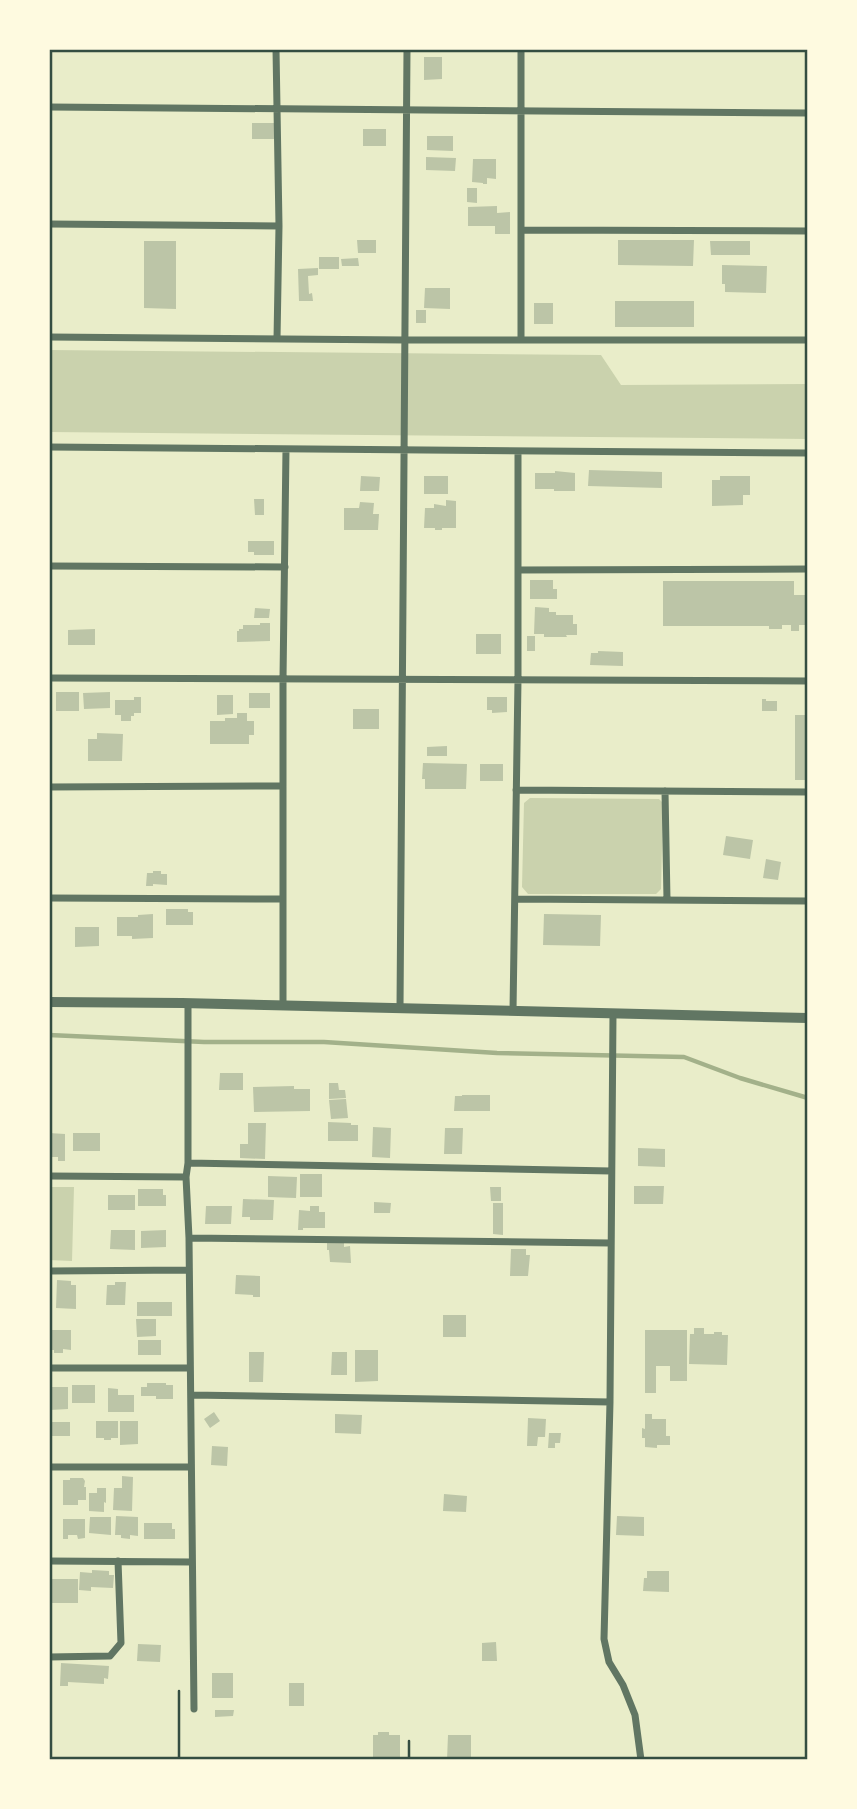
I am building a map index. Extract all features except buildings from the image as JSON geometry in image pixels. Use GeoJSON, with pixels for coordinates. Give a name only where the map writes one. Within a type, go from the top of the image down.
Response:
{"type":"FeatureCollection","features":[{"type":"Feature","properties":{"kind":"street"},"geometry":{"type":"LineString","coordinates":[[276,49],[279,226],[277,339]]}},
{"type":"Feature","properties":{"kind":"street"},"geometry":{"type":"LineString","coordinates":[[400,1008],[407,49]]}},
{"type":"Feature","properties":{"kind":"street"},"geometry":{"type":"LineString","coordinates":[[521,49],[521,340]]}},
{"type":"Feature","properties":{"kind":"street"},"geometry":{"type":"LineString","coordinates":[[49,107],[808,113]]}},
{"type":"Feature","properties":{"kind":"street"},"geometry":{"type":"LineString","coordinates":[[49,224],[279,226]]}},
{"type":"Feature","properties":{"kind":"street"},"geometry":{"type":"LineString","coordinates":[[522,230],[808,231]]}},
{"type":"Feature","properties":{"kind":"street"},"geometry":{"type":"LineString","coordinates":[[49,337],[808,340]]}},
{"type":"Feature","properties":{"kind":"street"},"geometry":{"type":"LineString","coordinates":[[49,447],[808,453]]}},
{"type":"Feature","properties":{"kind":"street"},"geometry":{"type":"LineString","coordinates":[[283,1005],[286,449]]}},
{"type":"Feature","properties":{"kind":"street"},"geometry":{"type":"LineString","coordinates":[[513,1011],[518,451]]}},
{"type":"Feature","properties":{"kind":"street"},"geometry":{"type":"LineString","coordinates":[[49,566],[285,567]]}},
{"type":"Feature","properties":{"kind":"street"},"geometry":{"type":"LineString","coordinates":[[518,569],[808,569]]}},
{"type":"Feature","properties":{"kind":"street"},"geometry":{"type":"LineString","coordinates":[[49,678],[808,681]]}},
{"type":"Feature","properties":{"kind":"street"},"geometry":{"type":"LineString","coordinates":[[49,787],[283,786]]}},
{"type":"Feature","properties":{"kind":"street"},"geometry":{"type":"LineString","coordinates":[[516,790],[808,792]]}},
{"type":"Feature","properties":{"kind":"street"},"geometry":{"type":"LineString","coordinates":[[666,791],[667,900]]}},
{"type":"Feature","properties":{"kind":"street"},"geometry":{"type":"LineString","coordinates":[[49,898],[283,898]]}},
{"type":"Feature","properties":{"kind":"street"},"geometry":{"type":"LineString","coordinates":[[515,899],[808,901]]}},
{"type":"Feature","properties":{"kind":"street"},"geometry":{"type":"LineString","coordinates":[[49,1002],[808,1018]]}},
{"type":"Feature","properties":{"kind":"street"},"geometry":{"type":"LineString","coordinates":[[188,1003],[186,1177],[194,1709]]}},
{"type":"Feature","properties":{"kind":"street"},"geometry":{"type":"LineString","coordinates":[[613,1013],[610,1402],[604,1639],[609,1662],[623,1685],[635,1715],[641,1760]]}},
{"type":"Feature","properties":{"kind":"street"},"geometry":{"type":"LineString","coordinates":[[188,1163],[611,1171]]}},
{"type":"Feature","properties":{"kind":"street"},"geometry":{"type":"LineString","coordinates":[[49,1176],[186,1177]]}},
{"type":"Feature","properties":{"kind":"street"},"geometry":{"type":"LineString","coordinates":[[189,1238],[610,1243]]}},
{"type":"Feature","properties":{"kind":"street"},"geometry":{"type":"LineString","coordinates":[[49,1270],[189,1270]]}},
{"type":"Feature","properties":{"kind":"street"},"geometry":{"type":"LineString","coordinates":[[49,1368],[190,1368]]}},
{"type":"Feature","properties":{"kind":"street"},"geometry":{"type":"LineString","coordinates":[[191,1395],[610,1402]]}},
{"type":"Feature","properties":{"kind":"street"},"geometry":{"type":"LineString","coordinates":[[49,1467],[191,1468]]}},
{"type":"Feature","properties":{"kind":"street"},"geometry":{"type":"LineString","coordinates":[[49,1561],[192,1562]]}},
{"type":"Feature","properties":{"kind":"street"},"geometry":{"type":"LineString","coordinates":[[49,1657],[110,1656],[121,1643],[118,1561]]}},
{"type":"Feature","properties":{"kind":"path"},"geometry":{"type":"LineString","coordinates":[[179,1692],[179,1760]]}},
{"type":"Feature","properties":{"kind":"path"},"geometry":{"type":"LineString","coordinates":[[409,1741],[409,1760]]}},
{"type":"Feature","properties":{"kind":"green space"},"geometry":{"type":"Polygon","coordinates":[[[49,350],[601,355],[621,385],[808,384],[808,439],[49,432],[49,350]]]}},
{"type":"Feature","properties":{"kind":"green space"},"geometry":{"type":"Polygon","coordinates":[[[530,798],[659,799],[663,803],[661,889],[656,894],[528,894],[522,887],[524,803],[530,798]]]}},
{"type":"Feature","properties":{"kind":"green space"},"geometry":{"type":"Polygon","coordinates":[[[49,1187],[74,1187],[72,1261],[49,1260],[49,1187]]]}},
{"type":"Feature","properties":{"kind":"waterway"},"geometry":{"type":"LineString","coordinates":[[49,1035],[204,1042],[324,1042],[497,1053],[684,1057],[740,1078],[808,1098]]}}]}
